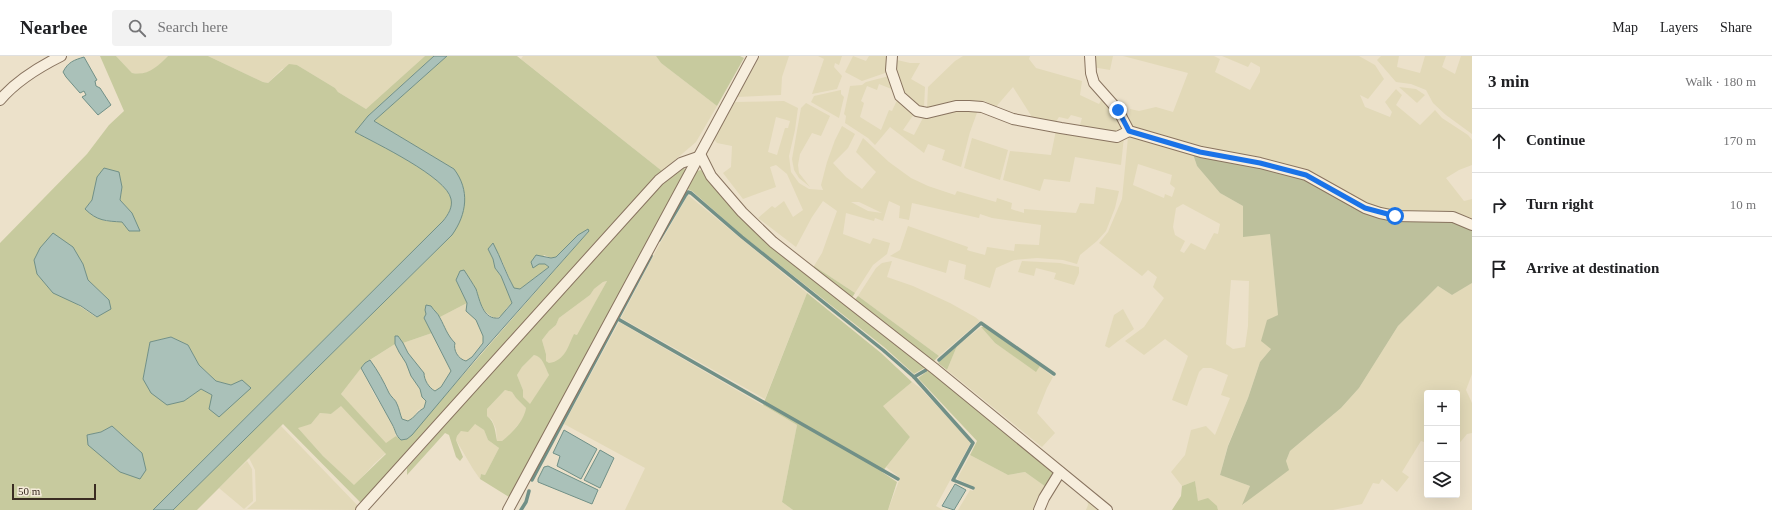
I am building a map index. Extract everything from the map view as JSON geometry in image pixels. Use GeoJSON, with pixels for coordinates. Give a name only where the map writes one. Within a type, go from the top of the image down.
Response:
{"type":"FeatureCollection","features":[{"type":"Feature","properties":{"kind":"street"},"geometry":{"type":"LineString","coordinates":[[0,100],[8,90],[61,56]]}},
{"type":"Feature","properties":{"kind":"street"},"geometry":{"type":"LineString","coordinates":[[508,510],[754,56]]}},
{"type":"Feature","properties":{"kind":"street"},"geometry":{"type":"LineString","coordinates":[[892,56],[891,70],[900,96],[917,112],[926,113],[956,106],[976,107],[1013,119],[1117,137],[1129,131],[1200,152],[1260,163],[1306,175],[1365,208],[1380,213],[1395,216],[1453,217],[1472,225]]}},
{"type":"Feature","properties":{"kind":"street"},"geometry":{"type":"LineString","coordinates":[[1090,56],[1091,73],[1094,83],[1118,110],[1129,131]]}},
{"type":"Feature","properties":{"kind":"street"},"geometry":{"type":"LineString","coordinates":[[701,156],[711,176],[742,212],[774,242],[936,369],[1107,510]]}},
{"type":"Feature","properties":{"kind":"street"},"geometry":{"type":"LineString","coordinates":[[361,510],[659,180],[681,163],[701,156]]}},
{"type":"Feature","properties":{"kind":"street"},"geometry":{"type":"LineString","coordinates":[[1040,510],[1044,498],[1060,472]]}},
{"type":"Feature","properties":{"kind":"shaded area"},"geometry":{"type":"Polygon","coordinates":[[[116,56],[168,56],[150,72],[140,74],[132,73],[116,56]]]}},
{"type":"Feature","properties":{"kind":"shaded area"},"geometry":{"type":"Polygon","coordinates":[[[208,56],[425,56],[366,109],[297,65],[282,69],[268,83],[208,56]]]}},
{"type":"Feature","properties":{"kind":"shaded area"},"geometry":{"type":"Polygon","coordinates":[[[523,56],[656,56],[661,63],[717,106],[696,142],[662,171],[521,59],[523,56]]]}},
{"type":"Feature","properties":{"kind":"shaded area"},"geometry":{"type":"Polygon","coordinates":[[[760,56],[789,56],[782,77],[781,95],[737,97],[760,56]]]}},
{"type":"Feature","properties":{"kind":"shaded area"},"geometry":{"type":"Polygon","coordinates":[[[818,56],[842,56],[839,65],[835,63],[834,67],[842,76],[837,89],[812,94],[824,59],[818,56]]]}},
{"type":"Feature","properties":{"kind":"shaded area"},"geometry":{"type":"Polygon","coordinates":[[[853,56],[866,61],[869,56],[889,56],[888,72],[862,81],[845,72],[853,56]]]}},
{"type":"Feature","properties":{"kind":"shaded area"},"geometry":{"type":"Polygon","coordinates":[[[963,56],[1030,56],[1029,59],[1036,68],[1082,81],[1080,95],[1099,104],[1103,97],[1118,112],[1124,131],[1116,133],[1079,128],[1082,118],[1071,115],[1068,119],[1059,117],[1055,123],[1032,117],[1013,87],[995,108],[985,101],[961,101],[927,109],[928,87],[955,61],[963,56]]]}},
{"type":"Feature","properties":{"kind":"shaded area"},"geometry":{"type":"Polygon","coordinates":[[[1091,56],[1113,56],[1110,70],[1092,67],[1091,56]]]}},
{"type":"Feature","properties":{"kind":"shaded area"},"geometry":{"type":"Polygon","coordinates":[[[1123,56],[1214,56],[1220,59],[1215,72],[1250,90],[1260,72],[1260,67],[1251,62],[1248,67],[1222,56],[1359,56],[1375,65],[1384,79],[1368,99],[1360,95],[1365,107],[1390,117],[1392,112],[1385,102],[1396,89],[1402,95],[1396,105],[1420,125],[1435,110],[1442,118],[1468,135],[1472,140],[1472,165],[1459,170],[1446,178],[1464,201],[1472,199],[1472,218],[1459,215],[1386,212],[1204,150],[1132,128],[1128,123],[1130,109],[1139,111],[1156,107],[1173,112],[1188,73],[1123,56]]]}},
{"type":"Feature","properties":{"kind":"shaded area"},"geometry":{"type":"Polygon","coordinates":[[[1381,56],[1399,56],[1397,67],[1420,73],[1425,56],[1446,56],[1442,67],[1455,74],[1461,56],[1472,56],[1472,134],[1446,115],[1433,103],[1426,90],[1411,84],[1396,82],[1377,60],[1381,56]]]}},
{"type":"Feature","properties":{"kind":"shaded area"},"geometry":{"type":"Polygon","coordinates":[[[897,60],[910,63],[920,63],[911,79],[925,87],[924,108],[915,106],[903,92],[894,69],[897,60]]]}},
{"type":"Feature","properties":{"kind":"shaded area"},"geometry":{"type":"Polygon","coordinates":[[[889,76],[894,90],[879,84],[877,90],[867,86],[861,101],[864,103],[860,117],[881,130],[889,110],[892,111],[898,98],[905,107],[914,114],[903,130],[914,135],[924,116],[957,107],[978,110],[970,132],[961,167],[942,160],[945,150],[928,144],[924,153],[890,127],[875,145],[868,138],[845,123],[846,116],[844,114],[850,86],[862,85],[866,82],[889,76]]]}},
{"type":"Feature","properties":{"kind":"shaded area"},"geometry":{"type":"Polygon","coordinates":[[[1399,87],[1416,89],[1425,95],[1417,103],[1399,87]]]}},
{"type":"Feature","properties":{"kind":"shaded area"},"geometry":{"type":"Polygon","coordinates":[[[841,90],[841,94],[844,97],[839,118],[811,102],[814,96],[841,90]]]}},
{"type":"Feature","properties":{"kind":"shaded area"},"geometry":{"type":"Polygon","coordinates":[[[784,101],[798,108],[789,156],[791,172],[799,183],[809,189],[823,190],[821,185],[827,162],[842,126],[855,134],[848,148],[833,163],[846,177],[862,189],[876,172],[856,152],[863,138],[889,162],[911,178],[928,186],[955,195],[957,191],[996,202],[997,198],[1012,203],[1011,209],[1024,213],[1024,209],[1076,213],[1080,203],[1094,204],[1096,187],[1119,191],[1115,208],[1106,231],[1097,241],[1080,255],[1077,264],[1063,260],[1037,258],[1014,260],[996,268],[990,288],[964,279],[966,265],[949,260],[946,273],[890,256],[900,250],[908,226],[968,247],[967,250],[985,255],[987,247],[1014,251],[1015,244],[1039,245],[1041,225],[992,218],[980,214],[979,218],[912,203],[909,220],[899,218],[900,206],[889,201],[883,221],[875,218],[874,221],[846,213],[843,234],[870,244],[873,238],[890,243],[887,254],[873,265],[855,293],[814,266],[822,253],[837,211],[823,201],[812,217],[796,247],[758,218],[772,206],[775,208],[784,201],[793,217],[803,210],[787,174],[776,165],[770,167],[776,187],[743,199],[723,173],[731,167],[732,146],[717,143],[714,139],[735,102],[784,101]],[[776,117],[768,152],[777,155],[785,128],[788,128],[790,121],[776,117]],[[851,202],[868,211],[882,213],[859,202],[851,202]]]}},
{"type":"Feature","properties":{"kind":"shaded area"},"geometry":{"type":"Polygon","coordinates":[[[806,103],[830,116],[821,136],[812,133],[800,154],[798,165],[799,173],[810,187],[799,178],[794,170],[792,159],[801,108],[806,103]]]}},
{"type":"Feature","properties":{"kind":"shaded area"},"geometry":{"type":"Polygon","coordinates":[[[1056,130],[1124,137],[1121,165],[1075,157],[1070,182],[1044,179],[1040,191],[1003,180],[1010,151],[1051,155],[1056,130]]]}},
{"type":"Feature","properties":{"kind":"shaded area"},"geometry":{"type":"Polygon","coordinates":[[[1128,137],[1154,141],[1193,154],[1197,166],[1220,193],[1243,206],[1270,234],[1278,315],[1271,349],[1260,362],[1248,398],[1228,445],[1220,475],[1250,486],[1243,505],[1286,461],[1290,451],[1341,408],[1359,388],[1398,326],[1438,286],[1452,295],[1472,283],[1472,374],[1466,390],[1472,403],[1472,433],[1467,434],[1460,442],[1460,390],[1424,390],[1424,442],[1421,441],[1402,472],[1409,477],[1397,492],[1382,479],[1379,484],[1373,483],[1362,504],[1333,510],[1218,510],[1217,506],[1198,502],[1195,481],[1182,486],[1171,472],[1185,455],[1191,430],[1206,426],[1215,435],[1230,398],[1221,395],[1228,375],[1211,368],[1203,368],[1199,372],[1187,406],[1172,400],[1188,356],[1165,339],[1144,355],[1125,341],[1144,327],[1164,298],[1153,287],[1157,277],[1148,270],[1142,276],[1099,243],[1108,232],[1122,199],[1128,137]],[[1138,164],[1133,185],[1164,198],[1165,194],[1172,197],[1175,188],[1170,184],[1172,175],[1138,164]],[[1183,204],[1176,208],[1173,227],[1175,235],[1185,241],[1180,251],[1184,253],[1191,243],[1205,250],[1214,233],[1218,234],[1220,224],[1183,204]],[[1231,280],[1226,344],[1233,349],[1245,347],[1248,326],[1249,281],[1231,280]]]}},
{"type":"Feature","properties":{"kind":"shaded area"},"geometry":{"type":"Polygon","coordinates":[[[972,138],[1008,150],[1000,180],[964,168],[972,138]]]}},
{"type":"Feature","properties":{"kind":"shaded area"},"geometry":{"type":"Polygon","coordinates":[[[688,195],[807,293],[765,399],[621,318],[658,247],[688,195]]]}},
{"type":"Feature","properties":{"kind":"shaded area"},"geometry":{"type":"Polygon","coordinates":[[[892,261],[887,277],[913,286],[950,303],[980,321],[939,356],[858,296],[876,268],[882,263],[892,261]]]}},
{"type":"Feature","properties":{"kind":"shaded area"},"geometry":{"type":"Polygon","coordinates":[[[1022,261],[1060,263],[1079,267],[1079,273],[1074,285],[1054,279],[1056,273],[1036,268],[1034,276],[1018,272],[1022,261]]]}},
{"type":"Feature","properties":{"kind":"shaded area"},"geometry":{"type":"Polygon","coordinates":[[[607,281],[577,336],[575,334],[561,359],[555,363],[549,363],[546,361],[546,354],[542,340],[556,325],[559,318],[590,295],[594,289],[603,282],[607,281]]]}},
{"type":"Feature","properties":{"kind":"shaded area"},"geometry":{"type":"Polygon","coordinates":[[[467,303],[466,307],[476,320],[483,336],[483,343],[472,357],[466,361],[462,360],[456,352],[454,347],[455,343],[447,333],[440,317],[467,303]]]}},
{"type":"Feature","properties":{"kind":"shaded area"},"geometry":{"type":"Polygon","coordinates":[[[1123,309],[1134,329],[1109,348],[1105,346],[1114,315],[1123,309]]]}},
{"type":"Feature","properties":{"kind":"shaded area"},"geometry":{"type":"Polygon","coordinates":[[[619,322],[797,425],[782,502],[793,510],[625,510],[645,468],[564,424],[619,322]]]}},
{"type":"Feature","properties":{"kind":"shaded area"},"geometry":{"type":"Polygon","coordinates":[[[981,327],[995,343],[1036,371],[1040,366],[1053,377],[1037,413],[1055,433],[1042,447],[947,370],[957,346],[981,327]]]}},
{"type":"Feature","properties":{"kind":"shaded area"},"geometry":{"type":"Polygon","coordinates":[[[432,333],[451,371],[441,387],[435,391],[430,389],[424,377],[424,373],[408,353],[403,343],[432,333]]]}},
{"type":"Feature","properties":{"kind":"shaded area"},"geometry":{"type":"Polygon","coordinates":[[[395,344],[406,363],[411,376],[420,389],[422,397],[426,401],[424,408],[418,410],[413,419],[408,421],[402,419],[398,409],[398,404],[389,393],[387,386],[382,381],[370,360],[395,344]]]}},
{"type":"Feature","properties":{"kind":"shaded area"},"geometry":{"type":"Polygon","coordinates":[[[534,355],[538,356],[544,363],[549,375],[530,405],[523,397],[523,390],[517,375],[522,367],[534,355]]]}},
{"type":"Feature","properties":{"kind":"shaded area"},"geometry":{"type":"Polygon","coordinates":[[[361,368],[374,394],[393,425],[396,436],[387,445],[341,394],[361,368]]]}},
{"type":"Feature","properties":{"kind":"shaded area"},"geometry":{"type":"Polygon","coordinates":[[[912,382],[920,388],[971,442],[936,506],[943,510],[888,510],[900,478],[886,467],[910,437],[882,406],[912,382]]]}},
{"type":"Feature","properties":{"kind":"shaded area"},"geometry":{"type":"Polygon","coordinates":[[[505,390],[512,392],[526,408],[525,416],[509,436],[502,441],[497,441],[496,429],[492,420],[487,416],[487,409],[505,390]]]}},
{"type":"Feature","properties":{"kind":"shaded area"},"geometry":{"type":"Polygon","coordinates":[[[341,405],[386,453],[354,486],[323,456],[297,427],[311,424],[320,413],[331,414],[341,405]]]}},
{"type":"Feature","properties":{"kind":"shaded area"},"geometry":{"type":"Polygon","coordinates":[[[475,424],[484,430],[488,440],[499,448],[485,475],[481,474],[480,479],[456,440],[461,431],[475,424]]]}},
{"type":"Feature","properties":{"kind":"shaded area"},"geometry":{"type":"Polygon","coordinates":[[[281,426],[359,507],[356,510],[247,509],[256,501],[255,470],[249,458],[281,426]]]}},
{"type":"Feature","properties":{"kind":"shaded area"},"geometry":{"type":"Polygon","coordinates":[[[970,455],[1008,475],[1025,472],[1046,487],[1035,510],[958,510],[970,490],[973,491],[974,487],[957,479],[970,455]]]}},
{"type":"Feature","properties":{"kind":"shaded area"},"geometry":{"type":"Polygon","coordinates":[[[247,461],[252,469],[253,501],[244,509],[219,488],[247,461]]]}},
{"type":"Feature","properties":{"kind":"shaded area"},"geometry":{"type":"Polygon","coordinates":[[[1081,491],[1104,510],[1086,510],[1088,505],[1087,500],[1079,495],[1081,491]]]}},
{"type":"Feature","properties":{"kind":"green space"},"geometry":{"type":"Polygon","coordinates":[[[100,56],[116,56],[132,73],[138,74],[152,70],[168,56],[208,56],[268,83],[289,64],[297,65],[366,109],[425,56],[434,56],[368,116],[356,132],[409,161],[437,181],[447,190],[451,199],[451,208],[443,221],[153,510],[0,510],[0,243],[87,154],[109,125],[124,111],[100,56]],[[122,187],[92,200],[85,209],[105,221],[122,222],[132,213],[120,200],[122,187]],[[83,264],[69,299],[96,317],[109,300],[88,280],[83,264]],[[171,337],[150,342],[143,379],[184,401],[201,389],[212,395],[231,385],[216,381],[199,365],[188,345],[171,337]],[[112,426],[101,432],[87,435],[106,459],[120,472],[142,453],[112,426]]]}},
{"type":"Feature","properties":{"kind":"green space"},"geometry":{"type":"Polygon","coordinates":[[[447,56],[517,56],[662,171],[361,503],[283,424],[197,510],[173,510],[452,235],[454,169],[374,121],[447,56]],[[589,231],[556,257],[551,258],[544,255],[539,264],[545,264],[549,267],[520,289],[514,289],[502,261],[488,249],[493,259],[495,268],[501,276],[512,303],[506,309],[504,315],[495,318],[484,310],[471,280],[464,271],[460,271],[456,280],[467,303],[440,317],[434,313],[431,306],[424,318],[432,333],[403,343],[398,336],[395,336],[395,344],[365,363],[341,394],[386,443],[396,436],[401,440],[407,439],[589,231]],[[341,406],[331,414],[320,413],[311,424],[298,428],[323,456],[354,485],[386,454],[341,406]]]}},
{"type":"Feature","properties":{"kind":"green space"},"geometry":{"type":"Polygon","coordinates":[[[656,56],[740,56],[744,58],[717,106],[661,63],[656,56]]]}},
{"type":"Feature","properties":{"kind":"green space"},"geometry":{"type":"Polygon","coordinates":[[[1193,154],[1307,178],[1365,211],[1454,220],[1472,228],[1472,283],[1452,295],[1438,286],[1398,326],[1359,388],[1341,408],[1290,451],[1286,461],[1289,470],[1242,505],[1250,486],[1220,475],[1228,446],[1248,398],[1260,362],[1271,349],[1261,341],[1267,320],[1278,315],[1270,234],[1243,237],[1243,206],[1220,193],[1197,166],[1193,154]]]}},
{"type":"Feature","properties":{"kind":"green space"},"geometry":{"type":"Polygon","coordinates":[[[684,168],[686,171],[509,497],[480,479],[481,474],[485,475],[499,448],[488,440],[484,430],[475,424],[468,432],[461,431],[457,436],[456,440],[463,457],[460,461],[456,457],[449,435],[445,433],[407,475],[407,468],[544,313],[661,183],[680,169],[684,168]],[[607,281],[603,282],[594,289],[590,295],[559,318],[556,325],[542,340],[546,354],[546,361],[549,363],[554,362],[562,356],[568,348],[574,334],[577,335],[607,281]],[[534,355],[522,367],[517,375],[523,390],[523,397],[530,404],[549,375],[542,360],[534,355]],[[505,390],[487,409],[487,416],[493,424],[497,441],[502,441],[523,418],[526,408],[512,392],[505,390]]]}},
{"type":"Feature","properties":{"kind":"green space"},"geometry":{"type":"Polygon","coordinates":[[[701,170],[741,217],[926,367],[914,374],[884,347],[743,236],[692,191],[687,189],[697,171],[701,170]]]}},
{"type":"Feature","properties":{"kind":"green space"},"geometry":{"type":"Polygon","coordinates":[[[814,266],[855,293],[851,299],[813,268],[814,266]]]}},
{"type":"Feature","properties":{"kind":"green space"},"geometry":{"type":"Polygon","coordinates":[[[807,293],[881,353],[912,382],[883,406],[910,437],[882,472],[897,482],[888,510],[793,510],[782,502],[797,425],[763,405],[807,293]]]}},
{"type":"Feature","properties":{"kind":"green space"},"geometry":{"type":"Polygon","coordinates":[[[858,296],[939,356],[933,362],[854,301],[858,296]]]}},
{"type":"Feature","properties":{"kind":"green space"},"geometry":{"type":"Polygon","coordinates":[[[981,327],[985,327],[1040,366],[1036,372],[995,343],[981,327]]]}},
{"type":"Feature","properties":{"kind":"green space"},"geometry":{"type":"Polygon","coordinates":[[[957,346],[947,370],[938,363],[957,346]]]}},
{"type":"Feature","properties":{"kind":"green space"},"geometry":{"type":"Polygon","coordinates":[[[929,370],[1054,471],[1046,487],[1025,472],[1008,475],[970,455],[977,441],[918,378],[929,370]]]}},
{"type":"Feature","properties":{"kind":"green space"},"geometry":{"type":"Polygon","coordinates":[[[1195,481],[1198,501],[1208,498],[1217,506],[1218,510],[1172,510],[1181,496],[1182,486],[1195,481]]]}},
{"type":"Feature","properties":{"kind":"water"},"geometry":{"type":"Polygon","coordinates":[[[434,56],[447,56],[374,121],[454,169],[463,185],[465,202],[461,219],[457,227],[452,235],[173,510],[153,510],[447,216],[451,208],[451,199],[447,190],[409,161],[355,132],[368,116],[434,56]]]}},
{"type":"Feature","properties":{"kind":"water"},"geometry":{"type":"Polygon","coordinates":[[[84,57],[97,80],[95,81],[96,86],[100,88],[111,105],[98,115],[82,97],[86,95],[84,91],[80,93],[63,72],[72,62],[84,57]]]}},
{"type":"Feature","properties":{"kind":"water"},"geometry":{"type":"Polygon","coordinates":[[[104,168],[119,172],[122,187],[120,200],[132,213],[140,231],[129,231],[122,222],[102,220],[85,209],[92,200],[97,177],[104,168]]]}},
{"type":"Feature","properties":{"kind":"water"},"geometry":{"type":"Polygon","coordinates":[[[588,229],[589,231],[480,354],[412,435],[407,439],[401,440],[361,368],[365,363],[370,360],[396,403],[402,419],[408,421],[410,420],[424,408],[426,401],[422,397],[420,389],[411,376],[406,363],[395,344],[395,336],[398,336],[408,353],[424,373],[427,384],[435,391],[441,387],[451,371],[424,318],[426,314],[426,305],[431,306],[438,315],[448,334],[455,343],[457,354],[466,361],[472,357],[483,343],[483,336],[476,320],[466,311],[467,303],[456,280],[460,271],[464,270],[476,289],[483,309],[486,313],[494,318],[499,318],[512,303],[501,276],[495,268],[493,259],[488,249],[493,243],[514,288],[520,289],[549,267],[545,264],[539,264],[533,268],[531,262],[536,255],[551,258],[556,257],[578,235],[588,229]]]}},
{"type":"Feature","properties":{"kind":"water"},"geometry":{"type":"Polygon","coordinates":[[[53,233],[73,247],[83,264],[88,280],[109,300],[111,309],[97,317],[81,306],[53,293],[37,274],[34,260],[40,248],[53,233]]]}},
{"type":"Feature","properties":{"kind":"water"},"geometry":{"type":"Polygon","coordinates":[[[171,337],[188,345],[199,365],[216,381],[231,385],[242,380],[251,388],[219,417],[209,409],[212,395],[201,389],[184,401],[167,405],[151,393],[143,379],[150,342],[171,337]]]}},
{"type":"Feature","properties":{"kind":"water"},"geometry":{"type":"Polygon","coordinates":[[[112,426],[142,453],[146,470],[140,479],[120,472],[88,445],[87,435],[101,432],[112,426]]]}},
{"type":"Feature","properties":{"kind":"water"},"geometry":{"type":"Polygon","coordinates":[[[564,430],[597,449],[581,479],[557,466],[560,456],[553,453],[564,430]]]}},
{"type":"Feature","properties":{"kind":"water"},"geometry":{"type":"Polygon","coordinates":[[[600,450],[614,458],[600,488],[584,480],[600,450]]]}},
{"type":"Feature","properties":{"kind":"water"},"geometry":{"type":"Polygon","coordinates":[[[548,466],[598,490],[592,504],[538,482],[544,467],[548,466]]]}},
{"type":"Feature","properties":{"kind":"water"},"geometry":{"type":"Polygon","coordinates":[[[955,484],[966,490],[954,510],[942,506],[955,484]]]}},
{"type":"Feature","properties":{"kind":"waterway"},"geometry":{"type":"LineString","coordinates":[[659,240],[685,196],[688,192],[691,193],[742,237],[883,350],[914,377],[973,443],[953,480],[973,488]]}},
{"type":"Feature","properties":{"kind":"waterway"},"geometry":{"type":"LineString","coordinates":[[532,480],[651,256]]}},
{"type":"Feature","properties":{"kind":"waterway"},"geometry":{"type":"LineString","coordinates":[[618,319],[898,479]]}},
{"type":"Feature","properties":{"kind":"waterway"},"geometry":{"type":"LineString","coordinates":[[939,360],[981,323],[1054,374]]}},
{"type":"Feature","properties":{"kind":"waterway"},"geometry":{"type":"LineString","coordinates":[[914,377],[926,370]]}},
{"type":"Feature","properties":{"kind":"waterway"},"geometry":{"type":"LineString","coordinates":[[521,510],[526,502],[529,491]]}},
{"type":"Feature","properties":{"kind":"route"},"geometry":{"type":"LineString","coordinates":[[1118,110],[1124,118],[1129,131],[1200,152],[1260,163],[1306,175],[1365,208],[1395,216]]}}]}
